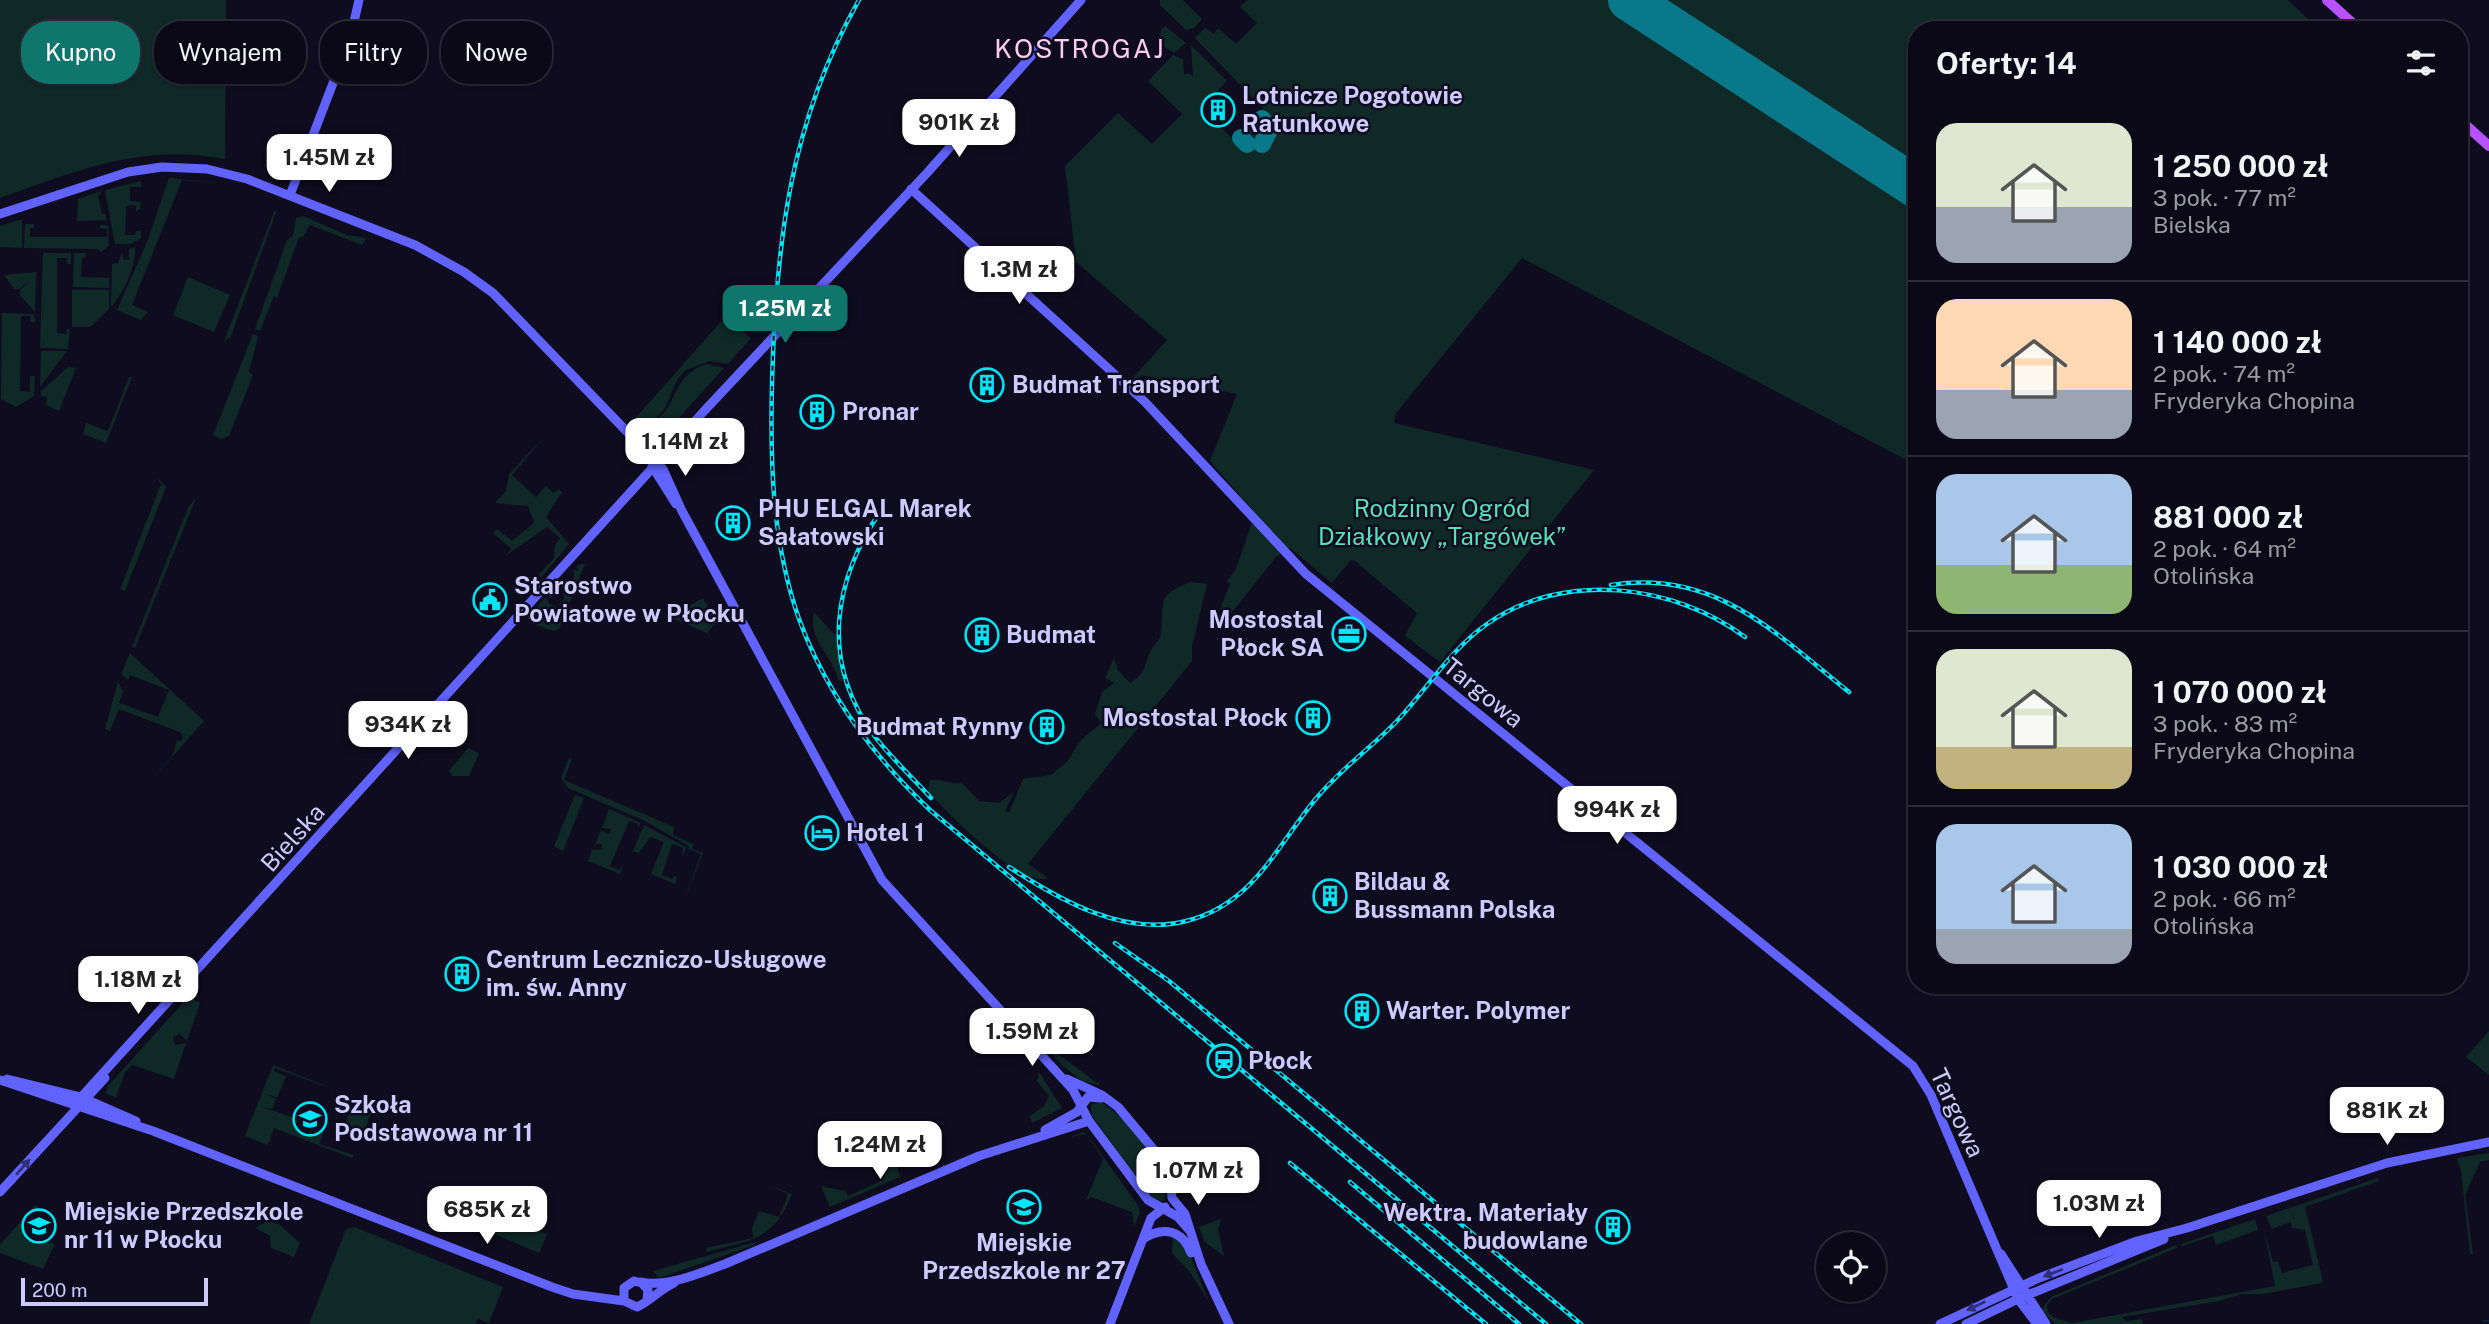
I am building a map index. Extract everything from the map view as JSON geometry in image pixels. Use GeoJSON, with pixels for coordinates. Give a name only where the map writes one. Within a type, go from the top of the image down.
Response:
{"type":"FeatureCollection","features":[{"type":"Feature","properties":{"kind":"main road"},"geometry":{"type":"LineString","coordinates":[[2327,0],[2350,21]]}},
{"type":"Feature","properties":{"kind":"main road"},"geometry":{"type":"LineString","coordinates":[[2468,127],[2489,146]]}},
{"type":"Feature","properties":{"kind":"street","name":"Bielska"},"geometry":{"type":"LineString","coordinates":[[0,1192],[655,466],[1081,0]]}},
{"type":"Feature","properties":{"kind":"street"},"geometry":{"type":"LineString","coordinates":[[290,195],[350,39],[358,2]]}},
{"type":"Feature","properties":{"kind":"street"},"geometry":{"type":"LineString","coordinates":[[0,214],[118,174],[162,167],[222,171],[427,250],[479,282],[522,321],[669,478],[682,511],[877,872],[900,901],[1073,1090],[1089,1121],[1147,1200],[1151,1219]]}},
{"type":"Feature","properties":{"kind":"street","name":"Targowa"},"geometry":{"type":"LineString","coordinates":[[911,189],[1139,396],[1306,574],[1913,1066],[1926,1085],[1994,1244],[2023,1297]]}},
{"type":"Feature","properties":{"kind":"street","name":"Bielska"},"geometry":{"type":"LineString","coordinates":[[80,1102],[96,1089],[128,1049]]}},
{"type":"Feature","properties":{"kind":"street"},"geometry":{"type":"LineString","coordinates":[[1057,1072],[1107,1100],[1127,1116],[1154,1150],[1171,1186],[1172,1198],[1185,1214],[1213,1290],[1229,1324]]}},
{"type":"Feature","properties":{"kind":"street"},"geometry":{"type":"LineString","coordinates":[[0,1079],[118,1112]]}},
{"type":"Feature","properties":{"kind":"street"},"geometry":{"type":"LineString","coordinates":[[96,1089],[100,1102],[153,1131]]}},
{"type":"Feature","properties":{"kind":"street"},"geometry":{"type":"LineString","coordinates":[[1038,1135],[1070,1117],[1092,1096],[1107,1100]]}},
{"type":"Feature","properties":{"kind":"street"},"geometry":{"type":"LineString","coordinates":[[80,1102],[573,1294],[624,1301],[637,1307],[655,1292],[685,1278],[758,1251],[951,1168],[1038,1135],[1089,1121]]}},
{"type":"Feature","properties":{"kind":"street"},"geometry":{"type":"LineString","coordinates":[[1940,1324],[2018,1287],[2137,1241],[2188,1228],[2387,1163],[2489,1142]]}},
{"type":"Feature","properties":{"kind":"street"},"geometry":{"type":"LineString","coordinates":[[1110,1324],[1151,1219],[1172,1198]]}},
{"type":"Feature","properties":{"kind":"street"},"geometry":{"type":"LineString","coordinates":[[1147,1200],[1178,1217],[1190,1231]]}},
{"type":"Feature","properties":{"kind":"street"},"geometry":{"type":"LineString","coordinates":[[1966,1324],[2023,1297],[2188,1228]]}},
{"type":"Feature","properties":{"kind":"street"},"geometry":{"type":"LineString","coordinates":[[1143,1239],[1157,1232],[1177,1233],[1185,1238],[1198,1271],[1213,1290]]}},
{"type":"Feature","properties":{"kind":"street"},"geometry":{"type":"LineString","coordinates":[[573,1294],[623,1290],[631,1282],[652,1284],[685,1278]]}},
{"type":"Feature","properties":{"kind":"street"},"geometry":{"type":"LineString","coordinates":[[640,1282],[648,1290],[647,1300]]}},
{"type":"Feature","properties":{"kind":"street"},"geometry":{"type":"LineString","coordinates":[[623,1290],[624,1301]]}},
{"type":"Feature","properties":{"kind":"street"},"geometry":{"type":"LineString","coordinates":[[2023,1297],[2036,1324]]}},
{"type":"Feature","properties":{"kind":"street"},"geometry":{"type":"LineString","coordinates":[[2023,1297],[2046,1324]]}},
{"type":"Feature","properties":{"kind":"green space"},"geometry":{"type":"Polygon","coordinates":[[[0,0],[226,0],[226,21],[154,21],[154,84],[225,84],[225,159],[194,155],[137,157],[84,169],[0,198],[0,0]]]}},
{"type":"Feature","properties":{"kind":"green space"},"geometry":{"type":"Polygon","coordinates":[[[1160,0],[1183,0],[1202,19],[1194,28],[1186,30],[1160,5],[1160,0]]]}},
{"type":"Feature","properties":{"kind":"green space","name":"Rodzinny Ogród Działkowy „Targówek”"},"geometry":{"type":"Polygon","coordinates":[[[1247,0],[2288,0],[2310,21],[1908,21],[1908,461],[1522,258],[1396,413],[1394,423],[1594,470],[1440,662],[1405,636],[1417,613],[1351,560],[1332,583],[1290,548],[1276,557],[1229,616],[1220,610],[1230,584],[1227,581],[1236,569],[1255,513],[1210,461],[1237,394],[1141,375],[1139,383],[1133,378],[1167,340],[1076,262],[1065,166],[1118,113],[1152,144],[1182,114],[1148,81],[1173,55],[1183,59],[1184,74],[1191,74],[1193,78],[1191,45],[1227,81],[1211,98],[1215,103],[1206,113],[1236,142],[1246,133],[1243,129],[1252,120],[1256,124],[1267,113],[1195,38],[1205,28],[1214,34],[1218,28],[1236,44],[1257,23],[1240,7],[1247,0]]]}},
{"type":"Feature","properties":{"kind":"green space"},"geometry":{"type":"Polygon","coordinates":[[[1165,26],[1186,43],[1174,53],[1159,44],[1161,30],[1165,26]]]}},
{"type":"Feature","properties":{"kind":"green space"},"geometry":{"type":"Polygon","coordinates":[[[169,178],[222,183],[182,180],[132,305],[148,312],[141,320],[117,310],[147,242],[169,178]]]}},
{"type":"Feature","properties":{"kind":"green space"},"geometry":{"type":"Polygon","coordinates":[[[141,181],[141,187],[130,187],[130,201],[141,202],[140,209],[136,211],[136,205],[126,206],[125,235],[135,235],[136,231],[141,231],[141,238],[131,244],[115,244],[105,190],[141,181]]]}},
{"type":"Feature","properties":{"kind":"green space"},"geometry":{"type":"Polygon","coordinates":[[[102,191],[98,196],[102,214],[105,214],[107,220],[77,221],[78,199],[102,191]]]}},
{"type":"Feature","properties":{"kind":"green space"},"geometry":{"type":"Polygon","coordinates":[[[277,210],[231,336],[224,341],[274,212],[277,210]]]}},
{"type":"Feature","properties":{"kind":"green space"},"geometry":{"type":"Polygon","coordinates":[[[303,216],[347,235],[366,238],[362,245],[310,225],[303,237],[299,237],[277,298],[274,296],[260,331],[255,329],[287,240],[293,235],[296,218],[303,216]]]}},
{"type":"Feature","properties":{"kind":"green space"},"geometry":{"type":"Polygon","coordinates":[[[22,219],[22,248],[0,247],[0,226],[22,219]]]}},
{"type":"Feature","properties":{"kind":"green space"},"geometry":{"type":"Polygon","coordinates":[[[25,224],[34,224],[34,228],[30,228],[30,237],[107,237],[107,229],[100,228],[100,225],[108,225],[109,245],[102,252],[96,249],[24,248],[25,224]]]}},
{"type":"Feature","properties":{"kind":"green space"},"geometry":{"type":"Polygon","coordinates":[[[135,247],[134,263],[128,279],[111,307],[112,264],[118,263],[122,252],[124,260],[129,260],[129,249],[135,247]]]}},
{"type":"Feature","properties":{"kind":"green space"},"geometry":{"type":"Polygon","coordinates":[[[43,253],[71,253],[71,264],[67,264],[67,258],[57,258],[57,333],[66,334],[67,329],[70,329],[68,349],[40,348],[43,253]]]}},
{"type":"Feature","properties":{"kind":"green space"},"geometry":{"type":"Polygon","coordinates":[[[74,253],[86,253],[86,257],[82,258],[81,277],[109,278],[109,288],[73,287],[74,253]]]}},
{"type":"Feature","properties":{"kind":"green space"},"geometry":{"type":"Polygon","coordinates":[[[37,272],[35,312],[20,295],[20,290],[29,281],[19,289],[14,289],[4,275],[37,272]]]}},
{"type":"Feature","properties":{"kind":"green space"},"geometry":{"type":"Polygon","coordinates":[[[188,277],[230,295],[214,332],[173,315],[188,277]]]}},
{"type":"Feature","properties":{"kind":"green space"},"geometry":{"type":"Polygon","coordinates":[[[72,290],[109,290],[109,309],[90,327],[72,327],[72,290]]]}},
{"type":"Feature","properties":{"kind":"green space"},"geometry":{"type":"Polygon","coordinates":[[[2,313],[33,314],[36,322],[31,322],[30,316],[21,316],[20,391],[30,392],[30,376],[35,376],[34,396],[16,407],[1,399],[2,313]]]}},
{"type":"Feature","properties":{"kind":"green space"},"geometry":{"type":"Polygon","coordinates":[[[726,316],[751,338],[728,364],[710,361],[686,370],[656,418],[631,423],[726,316]]]}},
{"type":"Feature","properties":{"kind":"green space"},"geometry":{"type":"Polygon","coordinates":[[[253,334],[258,336],[249,372],[253,375],[229,436],[222,439],[213,435],[253,334]]]}},
{"type":"Feature","properties":{"kind":"green space"},"geometry":{"type":"Polygon","coordinates":[[[41,351],[67,351],[40,387],[41,351]]]}},
{"type":"Feature","properties":{"kind":"green space"},"geometry":{"type":"Polygon","coordinates":[[[706,364],[724,368],[659,440],[643,437],[635,427],[651,422],[661,415],[684,379],[692,371],[706,364]]]}},
{"type":"Feature","properties":{"kind":"green space"},"geometry":{"type":"Polygon","coordinates":[[[68,367],[76,368],[59,411],[46,405],[47,397],[41,396],[41,391],[68,367]]]}},
{"type":"Feature","properties":{"kind":"green space"},"geometry":{"type":"Polygon","coordinates":[[[129,377],[132,377],[106,443],[83,434],[86,423],[108,431],[129,377]]]}},
{"type":"Feature","properties":{"kind":"green space"},"geometry":{"type":"Polygon","coordinates":[[[544,437],[512,475],[536,497],[546,486],[553,493],[559,489],[562,492],[546,517],[569,544],[541,578],[538,575],[554,558],[555,545],[560,538],[547,527],[505,556],[511,549],[493,533],[497,529],[512,541],[534,523],[528,506],[495,503],[506,491],[509,474],[544,437]]]}},
{"type":"Feature","properties":{"kind":"green space"},"geometry":{"type":"Polygon","coordinates":[[[156,476],[166,487],[125,591],[120,589],[161,484],[156,476]]]}},
{"type":"Feature","properties":{"kind":"green space"},"geometry":{"type":"Polygon","coordinates":[[[196,498],[135,648],[132,647],[188,508],[196,498]]]}},
{"type":"Feature","properties":{"kind":"green space"},"geometry":{"type":"Polygon","coordinates":[[[585,564],[573,594],[574,570],[579,571],[576,566],[585,564]]]}},
{"type":"Feature","properties":{"kind":"green space"},"geometry":{"type":"Polygon","coordinates":[[[1191,582],[1207,584],[1192,646],[1192,661],[1028,864],[1048,878],[1036,878],[1020,872],[967,831],[928,792],[930,780],[962,783],[979,801],[999,803],[1014,792],[1005,811],[1009,813],[1023,779],[1051,775],[1067,762],[1080,741],[1101,723],[1095,714],[1102,692],[1114,683],[1105,678],[1114,658],[1118,670],[1130,683],[1141,673],[1160,636],[1164,601],[1172,591],[1191,582]]]}},
{"type":"Feature","properties":{"kind":"green space"},"geometry":{"type":"Polygon","coordinates":[[[563,592],[573,594],[559,629],[553,631],[531,623],[534,610],[546,597],[550,604],[565,611],[559,605],[564,599],[563,592]]]}},
{"type":"Feature","properties":{"kind":"green space"},"geometry":{"type":"Polygon","coordinates":[[[703,598],[716,622],[707,633],[670,617],[703,598]]]}},
{"type":"Feature","properties":{"kind":"green space"},"geometry":{"type":"Polygon","coordinates":[[[814,612],[834,634],[838,633],[843,682],[838,680],[817,639],[814,612]]]}},
{"type":"Feature","properties":{"kind":"green space"},"geometry":{"type":"Polygon","coordinates":[[[130,653],[204,721],[148,784],[172,756],[177,740],[181,741],[183,736],[180,732],[119,709],[110,731],[105,729],[118,682],[123,691],[119,703],[158,717],[169,690],[130,675],[128,680],[121,674],[130,653]]]}},
{"type":"Feature","properties":{"kind":"green space"},"geometry":{"type":"Polygon","coordinates":[[[468,748],[479,753],[469,776],[452,776],[449,771],[468,748]]]}},
{"type":"Feature","properties":{"kind":"green space"},"geometry":{"type":"Polygon","coordinates":[[[569,758],[572,759],[564,780],[674,827],[673,835],[693,844],[692,849],[703,853],[684,901],[701,854],[689,849],[689,846],[643,820],[568,788],[561,778],[569,758]]]}},
{"type":"Feature","properties":{"kind":"green space"},"geometry":{"type":"Polygon","coordinates":[[[575,795],[584,798],[563,851],[554,846],[575,795]]]}},
{"type":"Feature","properties":{"kind":"green space"},"geometry":{"type":"Polygon","coordinates":[[[609,809],[641,823],[638,828],[638,824],[629,821],[610,866],[619,870],[623,865],[620,874],[588,861],[592,850],[601,850],[602,845],[597,843],[593,849],[601,830],[609,834],[611,829],[602,828],[609,809]]]}},
{"type":"Feature","properties":{"kind":"green space"},"geometry":{"type":"Polygon","coordinates":[[[644,825],[686,847],[682,858],[683,848],[672,844],[662,875],[677,878],[675,884],[651,874],[664,842],[650,837],[639,853],[633,851],[644,825]]]}},
{"type":"Feature","properties":{"kind":"green space"},"geometry":{"type":"Polygon","coordinates":[[[189,996],[200,1003],[187,1041],[180,1034],[173,1037],[175,1045],[186,1043],[174,1079],[132,1065],[125,1072],[116,1097],[106,1094],[108,1086],[189,996]]]}},
{"type":"Feature","properties":{"kind":"green space"},"geometry":{"type":"Polygon","coordinates":[[[1019,1019],[1024,1019],[1046,1045],[1100,1085],[1082,1081],[1062,1065],[1019,1019]]]}},
{"type":"Feature","properties":{"kind":"green space"},"geometry":{"type":"Polygon","coordinates":[[[2489,1031],[2489,1075],[2466,1057],[2489,1031]]]}},
{"type":"Feature","properties":{"kind":"green space"},"geometry":{"type":"Polygon","coordinates":[[[273,1065],[338,1091],[275,1068],[274,1071],[286,1076],[277,1098],[265,1093],[276,1099],[272,1109],[260,1106],[325,1129],[319,1144],[354,1155],[352,1158],[274,1128],[268,1145],[245,1136],[273,1065]]]}},
{"type":"Feature","properties":{"kind":"green space"},"geometry":{"type":"Polygon","coordinates":[[[1039,1072],[1062,1108],[1032,1123],[1030,1116],[1044,1106],[1049,1096],[1037,1081],[1039,1072]]]}},
{"type":"Feature","properties":{"kind":"green space"},"geometry":{"type":"Polygon","coordinates":[[[1100,1101],[1133,1130],[1152,1155],[1164,1182],[1166,1196],[1163,1201],[1154,1201],[1092,1116],[1091,1105],[1100,1101]]]}},
{"type":"Feature","properties":{"kind":"green space"},"geometry":{"type":"Polygon","coordinates":[[[353,1103],[372,1110],[363,1134],[344,1127],[353,1103]]]}},
{"type":"Feature","properties":{"kind":"green space"},"geometry":{"type":"Polygon","coordinates":[[[1086,1133],[1138,1205],[1140,1213],[1134,1226],[1132,1212],[1091,1197],[1086,1200],[1103,1159],[1086,1134],[1070,1137],[1086,1133]]]}},
{"type":"Feature","properties":{"kind":"green space"},"geometry":{"type":"Polygon","coordinates":[[[2489,1153],[2489,1160],[2480,1162],[2465,1195],[2473,1254],[2470,1254],[2461,1171],[2457,1158],[2489,1153]]]}},
{"type":"Feature","properties":{"kind":"green space"},"geometry":{"type":"Polygon","coordinates":[[[889,1166],[897,1167],[900,1177],[830,1207],[821,1186],[845,1191],[848,1196],[883,1180],[889,1166]]]}},
{"type":"Feature","properties":{"kind":"green space"},"geometry":{"type":"Polygon","coordinates":[[[2378,1178],[2379,1181],[2305,1207],[2323,1281],[2321,1283],[2264,1294],[2241,1294],[2219,1301],[2122,1317],[2126,1321],[2142,1319],[2143,1324],[2055,1324],[2041,1310],[2051,1297],[2176,1245],[2177,1248],[2052,1299],[2047,1305],[2049,1313],[2055,1318],[2072,1323],[2275,1286],[2264,1230],[2273,1262],[2278,1261],[2282,1273],[2313,1265],[2305,1230],[2292,1228],[2291,1222],[2272,1229],[2266,1216],[2378,1178]]]}},
{"type":"Feature","properties":{"kind":"green space"},"geometry":{"type":"Polygon","coordinates":[[[771,1186],[792,1194],[777,1221],[759,1236],[748,1241],[707,1252],[706,1248],[753,1238],[752,1228],[759,1211],[779,1217],[788,1194],[771,1186]]]}},
{"type":"Feature","properties":{"kind":"green space","name":"Miejskie Przedszkole nr 11 w Płocku"},"geometry":{"type":"Polygon","coordinates":[[[35,1205],[39,1208],[34,1220],[40,1222],[36,1238],[55,1244],[43,1269],[0,1253],[0,1245],[35,1205]]]}},
{"type":"Feature","properties":{"kind":"green space"},"geometry":{"type":"Polygon","coordinates":[[[483,1212],[493,1215],[494,1212],[547,1234],[539,1253],[487,1231],[489,1224],[479,1220],[483,1212]]]}},
{"type":"Feature","properties":{"kind":"green space"},"geometry":{"type":"Polygon","coordinates":[[[1221,1219],[1218,1229],[1224,1256],[1205,1242],[1199,1227],[1221,1219]]]}},
{"type":"Feature","properties":{"kind":"green space"},"geometry":{"type":"Polygon","coordinates":[[[2255,1219],[2258,1230],[2216,1245],[2213,1236],[2182,1246],[2181,1244],[2255,1219]]]}},
{"type":"Feature","properties":{"kind":"green space"},"geometry":{"type":"Polygon","coordinates":[[[267,1221],[279,1224],[300,1243],[294,1257],[271,1248],[270,1236],[256,1228],[267,1221]]]}},
{"type":"Feature","properties":{"kind":"green space"},"geometry":{"type":"Polygon","coordinates":[[[354,1227],[503,1287],[489,1323],[478,1319],[475,1324],[309,1324],[346,1229],[354,1227]]]}},
{"type":"Feature","properties":{"kind":"green space"},"geometry":{"type":"Polygon","coordinates":[[[1173,1236],[1187,1248],[1209,1302],[1190,1272],[1172,1253],[1173,1236]]]}},
{"type":"Feature","properties":{"kind":"green space"},"geometry":{"type":"Polygon","coordinates":[[[759,1241],[659,1278],[653,1271],[759,1241]]]}},
{"type":"Feature","properties":{"kind":"waterway"},"geometry":{"type":"LineString","coordinates":[[2484,1321],[2489,1321]]}},
{"type":"Feature","properties":{"kind":"taxiway"},"geometry":{"type":"LineString","coordinates":[[1262,119],[1269,130],[1262,144]]}},
{"type":"Feature","properties":{"kind":"taxiway"},"geometry":{"type":"LineString","coordinates":[[1241,138],[1247,144]]}},
{"type":"Feature","properties":{"kind":"runway"},"geometry":{"type":"LineString","coordinates":[[1629,0],[1908,182]]}},
{"type":"Feature","properties":{"kind":"railway"},"geometry":{"type":"LineString","coordinates":[[859,0],[835,46],[816,93],[802,139],[783,233],[774,332],[772,443],[778,532],[799,619],[823,672],[853,722],[889,768],[930,810],[1546,1324]]}},
{"type":"Feature","properties":{"kind":"railway"},"geometry":{"type":"LineString","coordinates":[[882,509],[852,564],[839,620],[840,649],[845,678],[856,706],[873,734],[931,798]]}},
{"type":"Feature","properties":{"kind":"railway"},"geometry":{"type":"LineString","coordinates":[[1611,585],[1648,583],[1682,587],[1712,596],[1741,610],[1768,628],[1849,692]]}},
{"type":"Feature","properties":{"kind":"railway"},"geometry":{"type":"LineString","coordinates":[[1009,867],[1071,903],[1116,920],[1163,925],[1186,921],[1209,913],[1245,889],[1274,856],[1324,789],[1397,721],[1462,645],[1487,624],[1517,607],[1549,596],[1583,590],[1618,590],[1652,595],[1685,605],[1717,619],[1745,637]]}},
{"type":"Feature","properties":{"kind":"railway"},"geometry":{"type":"LineString","coordinates":[[1115,943],[1169,981],[1581,1324]]}},
{"type":"Feature","properties":{"kind":"railway"},"geometry":{"type":"LineString","coordinates":[[1290,1163],[1486,1324]]}},
{"type":"Feature","properties":{"kind":"railway"},"geometry":{"type":"LineString","coordinates":[[1350,1182],[1519,1324]]}},
{"type":"Feature","properties":{"kind":"place","name":"Lotnicze Pogotowie Ratunkowe"},"geometry":{"type":"Point","coordinates":[1218,110]}},
{"type":"Feature","properties":{"kind":"place","name":"Budmat Transport"},"geometry":{"type":"Point","coordinates":[987,385]}},
{"type":"Feature","properties":{"kind":"place","name":"Pronar"},"geometry":{"type":"Point","coordinates":[817,412]}},
{"type":"Feature","properties":{"kind":"place","name":"PHU ELGAL Marek Sałatowski"},"geometry":{"type":"Point","coordinates":[733,523]}},
{"type":"Feature","properties":{"kind":"place","name":"Starostwo Powiatowe w Płocku"},"geometry":{"type":"Point","coordinates":[490,600]}},
{"type":"Feature","properties":{"kind":"place","name":"Mostostal Płock SA"},"geometry":{"type":"Point","coordinates":[1349,634]}},
{"type":"Feature","properties":{"kind":"place","name":"Budmat"},"geometry":{"type":"Point","coordinates":[982,635]}},
{"type":"Feature","properties":{"kind":"place","name":"Mostostal Płock"},"geometry":{"type":"Point","coordinates":[1313,718]}},
{"type":"Feature","properties":{"kind":"place","name":"Budmat Rynny"},"geometry":{"type":"Point","coordinates":[1047,727]}},
{"type":"Feature","properties":{"kind":"place","name":"Hotel 1"},"geometry":{"type":"Point","coordinates":[822,833]}},
{"type":"Feature","properties":{"kind":"place","name":"Bildau & Bussmann Polska"},"geometry":{"type":"Point","coordinates":[1330,896]}},
{"type":"Feature","properties":{"kind":"place","name":"Centrum Leczniczo-Usługowe im. św. Anny"},"geometry":{"type":"Point","coordinates":[462,974]}},
{"type":"Feature","properties":{"kind":"place","name":"Warter. Polymer"},"geometry":{"type":"Point","coordinates":[1362,1011]}},
{"type":"Feature","properties":{"kind":"place","name":"Płock"},"geometry":{"type":"Point","coordinates":[1224,1061]}},
{"type":"Feature","properties":{"kind":"place","name":"Szkoła Podstawowa nr 11"},"geometry":{"type":"Point","coordinates":[310,1119]}},
{"type":"Feature","properties":{"kind":"place","name":"Miejskie Przedszkole nr 27"},"geometry":{"type":"Point","coordinates":[1024,1207]}},
{"type":"Feature","properties":{"kind":"place","name":"Miejskie Przedszkole nr 11 w Płocku"},"geometry":{"type":"Point","coordinates":[39,1226]}},
{"type":"Feature","properties":{"kind":"place","name":"Wektra. Materiały budowlane"},"geometry":{"type":"Point","coordinates":[1613,1227]}},
{"type":"Feature","properties":{"kind":"district","name":"KOSTROGAJ"},"geometry":{"type":"Point","coordinates":[1080,49]}}]}
